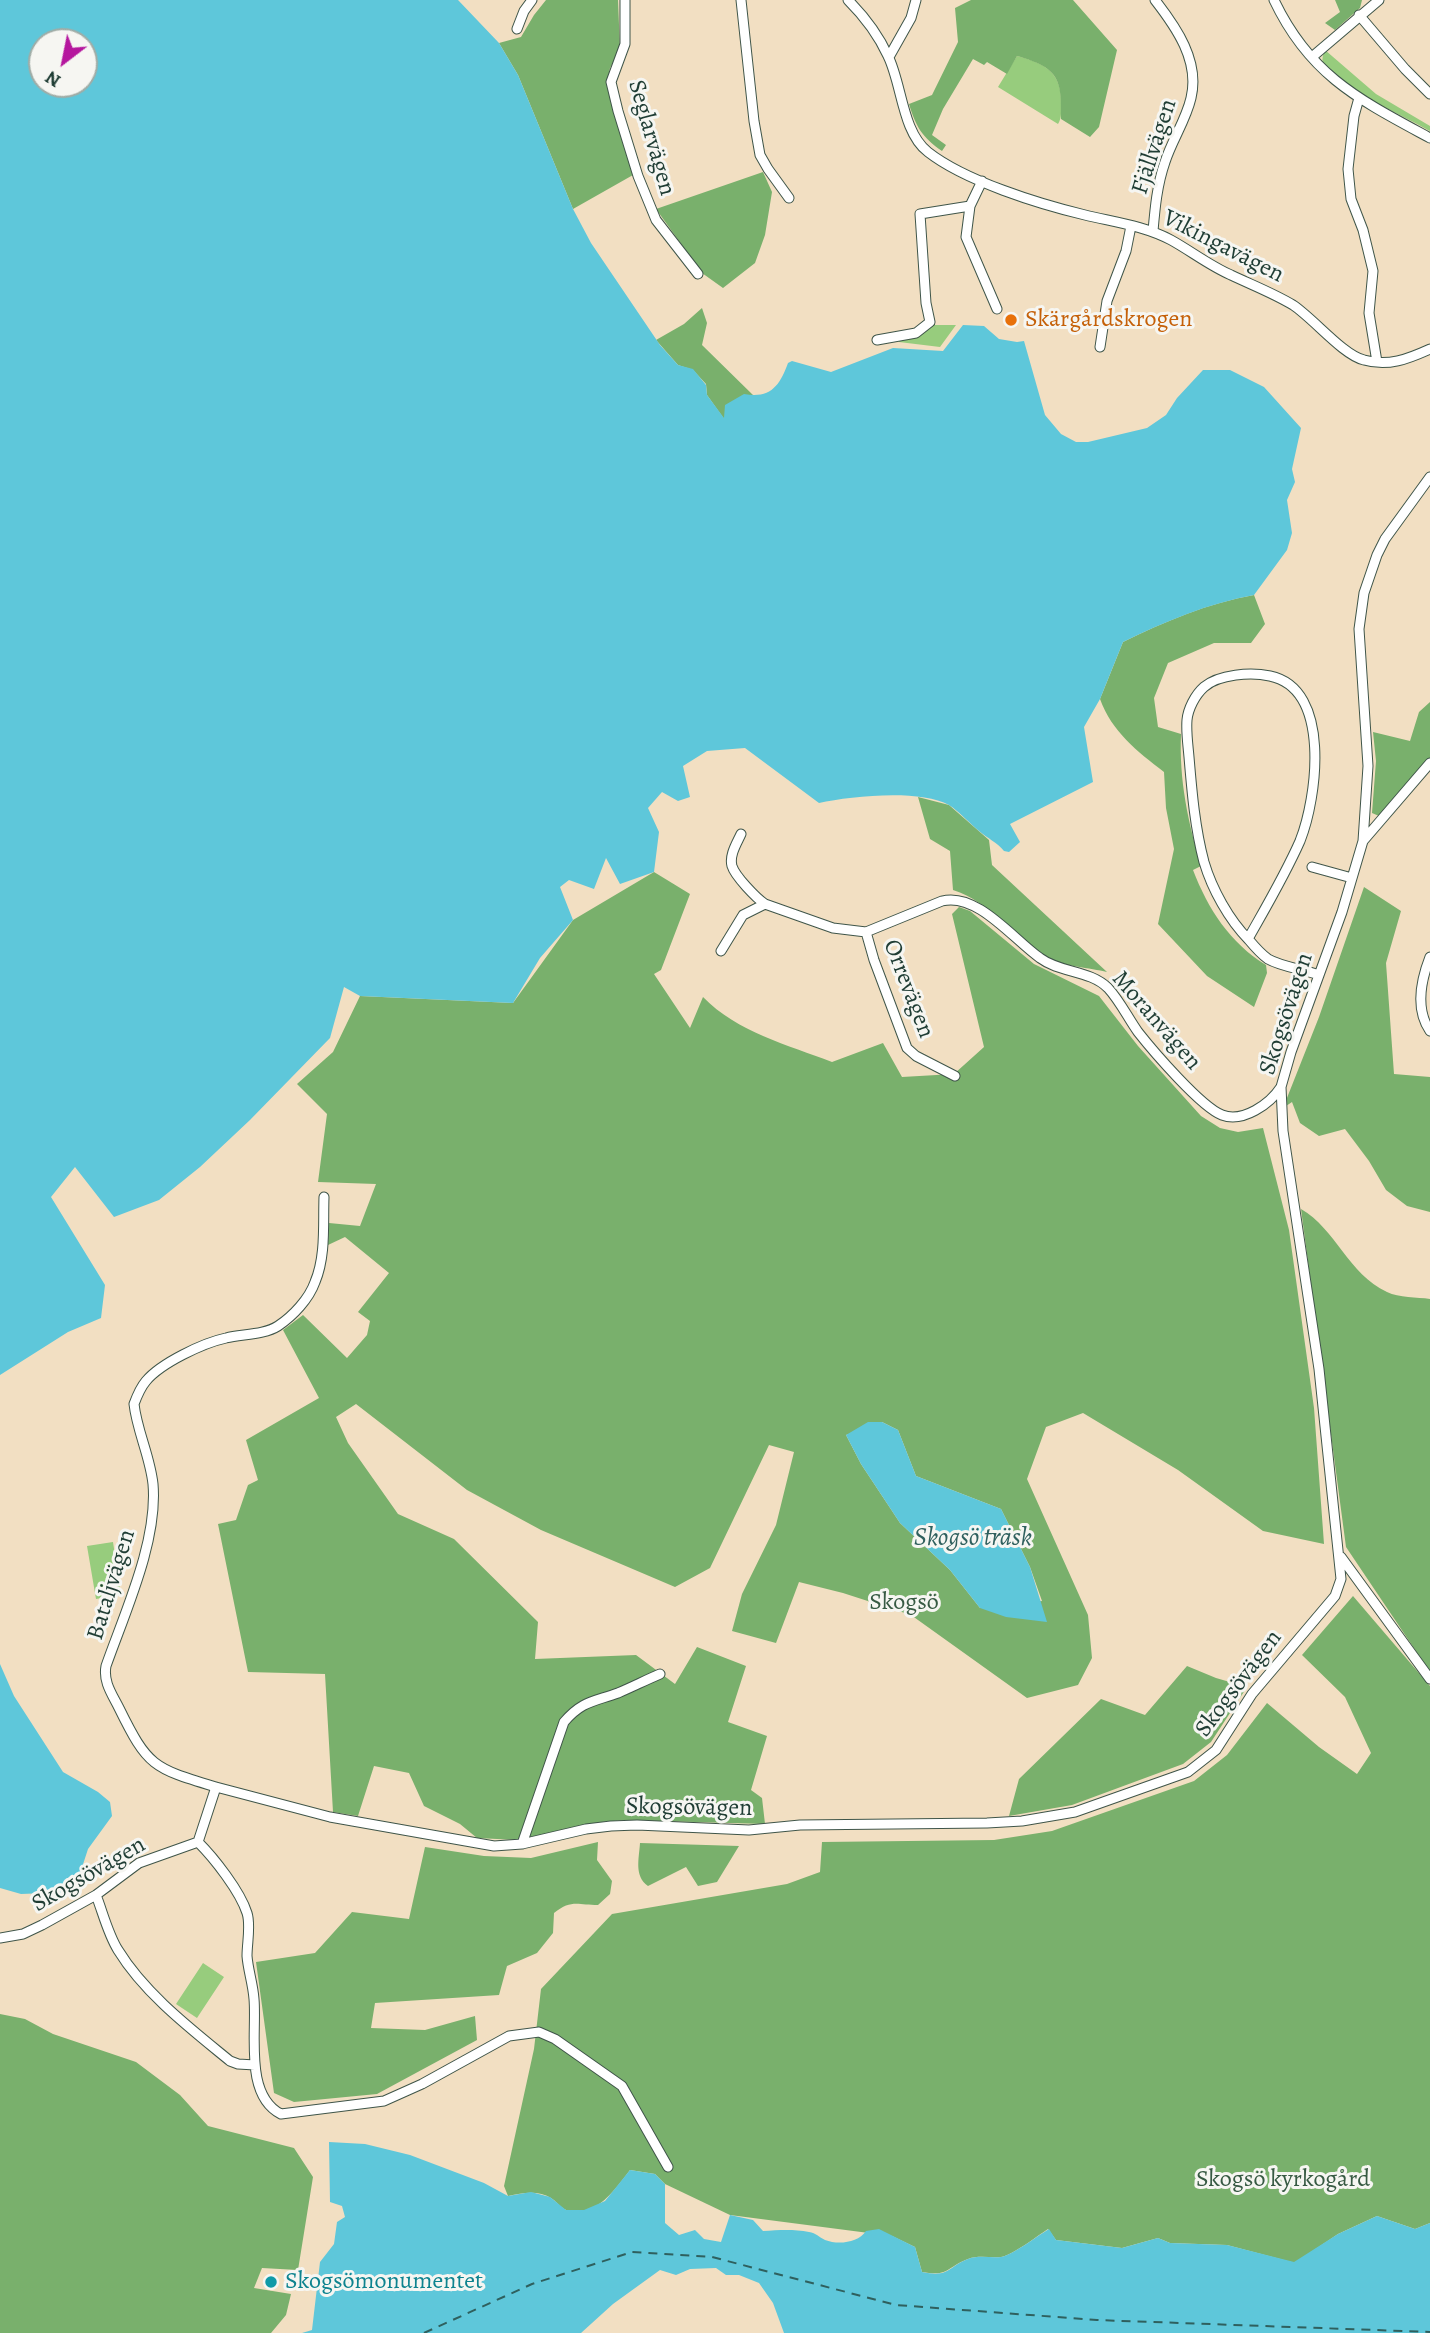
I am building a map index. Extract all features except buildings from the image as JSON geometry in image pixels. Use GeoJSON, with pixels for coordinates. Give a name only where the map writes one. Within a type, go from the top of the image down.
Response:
{"type":"FeatureCollection","features":[{"type":"Feature","properties":{"kind":"street"},"geometry":{"type":"LineString","coordinates":[[517,29],[532,0]]}},
{"type":"Feature","properties":{"kind":"street","name":"Seglarvägen"},"geometry":{"type":"LineString","coordinates":[[625,0],[625,44],[611,82],[618,111],[638,177],[656,220],[698,274]]}},
{"type":"Feature","properties":{"kind":"street"},"geometry":{"type":"LineString","coordinates":[[741,0],[760,155],[789,198]]}},
{"type":"Feature","properties":{"kind":"street","name":"Vikingavägen"},"geometry":{"type":"LineString","coordinates":[[848,0],[866,18],[889,57],[913,134],[922,146],[948,165],[982,181],[1053,207],[1153,231],[1229,275],[1272,293],[1315,321],[1354,356],[1377,362]]}},
{"type":"Feature","properties":{"kind":"street"},"geometry":{"type":"LineString","coordinates":[[889,57],[911,18],[916,0]]}},
{"type":"Feature","properties":{"kind":"street","name":"Fjällvägen"},"geometry":{"type":"LineString","coordinates":[[1153,231],[1158,184],[1191,99],[1193,83],[1181,36],[1155,0]]}},
{"type":"Feature","properties":{"kind":"street"},"geometry":{"type":"LineString","coordinates":[[1274,0],[1286,25],[1334,81],[1430,138]]}},
{"type":"Feature","properties":{"kind":"street"},"geometry":{"type":"LineString","coordinates":[[1312,57],[1379,0]]}},
{"type":"Feature","properties":{"kind":"street"},"geometry":{"type":"LineString","coordinates":[[1359,15],[1430,94]]}},
{"type":"Feature","properties":{"kind":"street"},"geometry":{"type":"LineString","coordinates":[[1359,97],[1348,169],[1351,199],[1363,230],[1373,271],[1369,313],[1377,362],[1397,362],[1430,349]]}},
{"type":"Feature","properties":{"kind":"street"},"geometry":{"type":"LineString","coordinates":[[982,181],[970,206],[966,237],[997,309]]}},
{"type":"Feature","properties":{"kind":"street"},"geometry":{"type":"LineString","coordinates":[[877,340],[916,333],[930,322],[926,303],[920,214],[970,206]]}},
{"type":"Feature","properties":{"kind":"street"},"geometry":{"type":"LineString","coordinates":[[1100,347],[1107,301],[1126,251],[1131,226]]}},
{"type":"Feature","properties":{"kind":"street","name":"Skogsövägen"},"geometry":{"type":"LineString","coordinates":[[216,1787],[314,1813],[494,1846],[522,1844],[586,1829],[637,1825],[749,1830],[800,1825],[1023,1821],[1075,1812],[1188,1772],[1216,1750],[1252,1694],[1335,1596],[1341,1579],[1319,1368],[1284,1142],[1281,1087],[1363,841],[1368,766],[1359,653],[1360,609],[1377,555],[1430,477]]}},
{"type":"Feature","properties":{"kind":"street"},"geometry":{"type":"LineString","coordinates":[[1248,939],[1300,839],[1309,807],[1315,765],[1312,722],[1304,703],[1287,683],[1265,675],[1223,678],[1211,682],[1197,696],[1187,720],[1192,803],[1205,864],[1228,914],[1248,939],[1269,959],[1319,975]]}},
{"type":"Feature","properties":{"kind":"street"},"geometry":{"type":"LineString","coordinates":[[1363,841],[1430,763]]}},
{"type":"Feature","properties":{"kind":"street"},"geometry":{"type":"LineString","coordinates":[[741,834],[732,852],[732,867],[757,898],[765,904],[834,928],[866,932]]}},
{"type":"Feature","properties":{"kind":"street"},"geometry":{"type":"LineString","coordinates":[[1312,867],[1352,878]]}},
{"type":"Feature","properties":{"kind":"street","name":"Moranvägen"},"geometry":{"type":"LineString","coordinates":[[866,932],[942,901],[954,898],[964,900],[1048,964],[1103,983],[1139,1032],[1192,1090],[1217,1112],[1234,1116],[1254,1110],[1274,1098],[1281,1087]]}},
{"type":"Feature","properties":{"kind":"street"},"geometry":{"type":"LineString","coordinates":[[721,951],[743,915],[765,904]]}},
{"type":"Feature","properties":{"kind":"street","name":"Orrevägen"},"geometry":{"type":"LineString","coordinates":[[866,932],[907,1048],[916,1056],[955,1076]]}},
{"type":"Feature","properties":{"kind":"street"},"geometry":{"type":"LineString","coordinates":[[1430,957],[1420,992],[1423,1017],[1430,1031]]}},
{"type":"Feature","properties":{"kind":"street","name":"Bataljvägen"},"geometry":{"type":"LineString","coordinates":[[216,1787],[166,1771],[148,1760],[106,1682],[106,1666],[148,1542],[153,1513],[152,1482],[134,1404],[148,1379],[170,1363],[201,1346],[224,1338],[276,1328],[295,1312],[315,1284],[321,1266],[324,1197]]}},
{"type":"Feature","properties":{"kind":"street"},"geometry":{"type":"LineString","coordinates":[[1340,1555],[1430,1679]]}},
{"type":"Feature","properties":{"kind":"street"},"geometry":{"type":"LineString","coordinates":[[522,1844],[564,1722],[575,1709],[590,1700],[618,1693],[660,1674]]}},
{"type":"Feature","properties":{"kind":"street"},"geometry":{"type":"LineString","coordinates":[[216,1787],[198,1842],[214,1858],[247,1914],[247,1959],[254,1998],[255,2064],[261,2094],[271,2109],[281,2114],[384,2101],[422,2084],[509,2036],[539,2032],[555,2039],[622,2086],[668,2167]]}},
{"type":"Feature","properties":{"kind":"street","name":"Skogsövägen"},"geometry":{"type":"LineString","coordinates":[[0,1938],[23,1934],[96,1895],[139,1863],[198,1842]]}},
{"type":"Feature","properties":{"kind":"street"},"geometry":{"type":"LineString","coordinates":[[96,1895],[117,1949],[142,1982],[230,2061],[237,2064],[255,2064]]}},
{"type":"Feature","properties":{"kind":"green space"},"geometry":{"type":"Polygon","coordinates":[[[546,0],[618,0],[620,49],[610,68],[607,83],[633,175],[573,209],[518,75],[499,43],[521,37],[546,0]]]}},
{"type":"Feature","properties":{"kind":"green space"},"geometry":{"type":"Polygon","coordinates":[[[971,0],[1073,0],[1117,50],[1099,127],[1090,137],[1061,119],[1059,85],[1050,71],[1042,65],[1017,56],[1007,74],[987,62],[984,65],[973,59],[943,109],[932,135],[946,145],[942,151],[929,141],[917,125],[909,104],[932,95],[958,42],[955,8],[971,0]]]}},
{"type":"Feature","properties":{"kind":"green space"},"geometry":{"type":"Polygon","coordinates":[[[1335,0],[1362,0],[1360,8],[1335,30],[1325,23],[1340,12],[1335,0]]]}},
{"type":"Feature","properties":{"kind":"green space"},"geometry":{"type":"Polygon","coordinates":[[[1325,50],[1376,94],[1430,126],[1430,131],[1373,101],[1331,73],[1322,59],[1325,50]]]}},
{"type":"Feature","properties":{"kind":"green space"},"geometry":{"type":"Polygon","coordinates":[[[1017,56],[1043,66],[1055,76],[1061,92],[1058,124],[998,87],[1017,56]]]}},
{"type":"Feature","properties":{"kind":"green space"},"geometry":{"type":"Polygon","coordinates":[[[763,172],[772,192],[765,235],[755,263],[723,288],[702,273],[656,209],[763,172]]]}},
{"type":"Feature","properties":{"kind":"green space"},"geometry":{"type":"Polygon","coordinates":[[[702,308],[707,323],[702,345],[754,396],[724,419],[707,395],[706,384],[693,370],[678,365],[656,340],[684,324],[702,308]]]}},
{"type":"Feature","properties":{"kind":"green space"},"geometry":{"type":"Polygon","coordinates":[[[930,325],[956,325],[940,347],[899,342],[899,339],[930,325]]]}},
{"type":"Feature","properties":{"kind":"green space"},"geometry":{"type":"Polygon","coordinates":[[[1254,595],[1265,624],[1251,643],[1214,643],[1168,663],[1154,698],[1158,727],[1181,734],[1185,801],[1201,866],[1193,870],[1213,911],[1231,936],[1266,965],[1267,973],[1254,1007],[1207,976],[1158,924],[1174,849],[1166,808],[1164,772],[1118,731],[1100,699],[1123,642],[1187,614],[1254,595]]]}},
{"type":"Feature","properties":{"kind":"green space"},"geometry":{"type":"Polygon","coordinates":[[[1430,702],[1430,758],[1379,816],[1372,813],[1376,761],[1373,732],[1410,741],[1419,712],[1430,702]]]}},
{"type":"Feature","properties":{"kind":"green space"},"geometry":{"type":"Polygon","coordinates":[[[918,797],[949,805],[989,840],[992,865],[1107,972],[1048,958],[979,903],[953,890],[950,851],[930,839],[918,797]]]}},
{"type":"Feature","properties":{"kind":"green space","name":"Skogsö"},"geometry":{"type":"Polygon","coordinates":[[[654,872],[690,894],[661,970],[654,974],[690,1028],[703,997],[731,1020],[832,1062],[883,1043],[902,1077],[954,1074],[984,1047],[952,914],[959,907],[970,911],[1034,964],[1099,996],[1138,1046],[1201,1116],[1220,1128],[1238,1132],[1263,1128],[1289,1230],[1314,1408],[1324,1544],[1263,1531],[1178,1470],[1083,1413],[1046,1427],[1027,1479],[1088,1615],[1092,1658],[1078,1685],[1027,1698],[911,1615],[799,1582],[776,1643],[732,1631],[742,1594],[776,1525],[794,1452],[769,1445],[710,1568],[675,1587],[541,1530],[467,1490],[356,1404],[336,1417],[348,1443],[398,1514],[454,1539],[538,1622],[535,1659],[636,1655],[675,1684],[697,1647],[746,1666],[728,1722],[767,1736],[751,1790],[762,1798],[765,1824],[625,1820],[602,1822],[517,1840],[477,1838],[460,1824],[424,1806],[409,1773],[374,1766],[358,1816],[333,1812],[325,1674],[248,1672],[218,1524],[236,1520],[248,1485],[258,1480],[246,1440],[319,1398],[283,1330],[303,1315],[347,1358],[367,1335],[370,1321],[358,1312],[389,1273],[345,1237],[328,1245],[329,1223],[360,1226],[376,1184],[318,1182],[327,1114],[297,1084],[333,1052],[360,996],[513,1003],[573,920],[654,872]],[[882,1422],[846,1435],[861,1464],[900,1523],[950,1570],[980,1608],[1042,1601],[1030,1567],[1001,1509],[916,1476],[898,1430],[882,1422]]]}},
{"type":"Feature","properties":{"kind":"green space"},"geometry":{"type":"Polygon","coordinates":[[[1364,887],[1401,911],[1386,963],[1394,1074],[1430,1077],[1430,1212],[1407,1206],[1386,1190],[1345,1129],[1319,1136],[1300,1123],[1292,1102],[1283,1108],[1319,1017],[1364,887]]]}},
{"type":"Feature","properties":{"kind":"green space"},"geometry":{"type":"Polygon","coordinates":[[[1301,1209],[1324,1228],[1352,1263],[1374,1284],[1397,1295],[1430,1299],[1430,1672],[1346,1547],[1301,1209]]]}},
{"type":"Feature","properties":{"kind":"green space"},"geometry":{"type":"Polygon","coordinates":[[[113,1542],[121,1595],[96,1599],[87,1546],[113,1542]]]}},
{"type":"Feature","properties":{"kind":"green space","name":"Skogsö kyrkogård"},"geometry":{"type":"Polygon","coordinates":[[[1353,1596],[1430,1686],[1430,2223],[1415,2229],[1377,2216],[1338,2234],[1295,2263],[1227,2245],[1170,2243],[1158,2238],[1122,2248],[1056,2240],[1048,2229],[1006,2256],[972,2258],[943,2272],[931,2273],[922,2272],[915,2247],[892,2236],[730,2215],[665,2184],[655,2174],[630,2170],[603,2202],[585,2211],[564,2209],[551,2198],[536,2193],[508,2196],[504,2186],[534,2049],[541,1989],[612,1914],[787,1884],[820,1872],[822,1842],[994,1840],[1052,1831],[1194,1781],[1227,1755],[1267,1703],[1319,1747],[1357,1774],[1371,1753],[1345,1697],[1302,1655],[1353,1596]]]}},
{"type":"Feature","properties":{"kind":"green space"},"geometry":{"type":"Polygon","coordinates":[[[1187,1666],[1247,1687],[1211,1742],[1183,1764],[1072,1805],[1009,1816],[1019,1779],[1101,1699],[1145,1715],[1187,1666]]]}},
{"type":"Feature","properties":{"kind":"green space"},"geometry":{"type":"Polygon","coordinates":[[[598,1842],[597,1860],[612,1881],[610,1894],[598,1905],[570,1904],[554,1913],[553,1933],[537,1953],[507,1966],[499,1995],[375,2003],[371,2028],[425,2030],[475,2016],[477,2040],[377,2094],[294,2102],[274,2093],[256,1962],[315,1953],[352,1912],[409,1919],[425,1847],[484,1856],[531,1858],[598,1842]]]}},
{"type":"Feature","properties":{"kind":"green space"},"geometry":{"type":"Polygon","coordinates":[[[640,1843],[739,1846],[717,1882],[698,1886],[686,1867],[648,1886],[639,1872],[640,1843]]]}},
{"type":"Feature","properties":{"kind":"green space"},"geometry":{"type":"Polygon","coordinates":[[[203,1963],[224,1977],[197,2018],[176,2004],[203,1963]]]}},
{"type":"Feature","properties":{"kind":"green space"},"geometry":{"type":"Polygon","coordinates":[[[0,2014],[25,2019],[53,2034],[136,2062],[180,2095],[208,2126],[294,2148],[313,2177],[298,2270],[262,2268],[254,2288],[291,2294],[286,2315],[271,2333],[0,2333],[0,2014]]]}},
{"type":"Feature","properties":{"kind":"water"},"geometry":{"type":"Polygon","coordinates":[[[0,0],[458,0],[499,43],[518,75],[573,209],[591,243],[660,345],[678,365],[693,369],[706,385],[707,395],[724,418],[725,405],[744,394],[761,394],[773,389],[782,378],[788,363],[792,361],[831,372],[893,348],[943,351],[963,325],[984,326],[999,339],[1024,341],[1045,415],[1061,434],[1076,442],[1088,442],[1147,428],[1166,415],[1177,398],[1203,370],[1230,370],[1264,387],[1301,428],[1292,469],[1295,482],[1287,500],[1292,533],[1287,550],[1254,595],[1187,614],[1123,642],[1100,699],[1084,727],[1093,782],[1010,824],[1020,842],[1009,852],[1004,851],[949,805],[936,800],[885,795],[819,803],[745,748],[707,751],[683,766],[690,797],[678,801],[662,792],[648,808],[659,832],[654,872],[620,884],[606,858],[594,889],[569,880],[560,887],[573,920],[540,958],[513,1003],[360,996],[344,987],[330,1038],[250,1120],[200,1167],[159,1200],[114,1217],[75,1167],[51,1197],[105,1285],[101,1318],[68,1332],[0,1375],[0,0]]]}},
{"type":"Feature","properties":{"kind":"water","name":"Skogsö träsk"},"geometry":{"type":"Polygon","coordinates":[[[868,1422],[882,1422],[898,1430],[916,1476],[1001,1509],[1030,1567],[1047,1622],[1006,1617],[980,1608],[950,1570],[900,1523],[861,1464],[846,1435],[868,1422]]]}},
{"type":"Feature","properties":{"kind":"water"},"geometry":{"type":"Polygon","coordinates":[[[0,1664],[14,1696],[63,1772],[110,1802],[112,1816],[88,1849],[74,1892],[21,1894],[0,1888],[0,1664]]]}},
{"type":"Feature","properties":{"kind":"water"},"geometry":{"type":"Polygon","coordinates":[[[329,2142],[365,2144],[410,2155],[484,2183],[508,2196],[531,2192],[550,2197],[566,2210],[584,2210],[605,2201],[630,2170],[655,2174],[665,2184],[665,2223],[679,2235],[695,2230],[704,2239],[721,2242],[730,2215],[753,2220],[763,2231],[803,2231],[836,2242],[847,2242],[866,2231],[879,2229],[915,2247],[922,2272],[938,2274],[972,2258],[1006,2256],[1049,2229],[1056,2240],[1122,2248],[1158,2238],[1170,2243],[1227,2245],[1294,2262],[1338,2234],[1377,2216],[1415,2229],[1430,2223],[1430,2333],[784,2333],[773,2303],[759,2283],[739,2275],[726,2275],[716,2268],[690,2269],[676,2275],[660,2270],[613,2304],[581,2333],[302,2333],[312,2330],[320,2262],[334,2244],[337,2222],[345,2217],[342,2206],[330,2202],[329,2142]]]}},
{"type":"Feature","properties":{"kind":"ferry route"},"geometry":{"type":"LineString","coordinates":[[424,2333],[532,2284],[632,2252],[712,2257],[896,2305],[1097,2320],[1430,2332]]}},
{"type":"Feature","properties":{"kind":"place","name":"Skärgårdskrogen"},"geometry":{"type":"Point","coordinates":[1011,320]}},
{"type":"Feature","properties":{"kind":"place","name":"Skogsömonumentet"},"geometry":{"type":"Point","coordinates":[271,2282]}}]}
